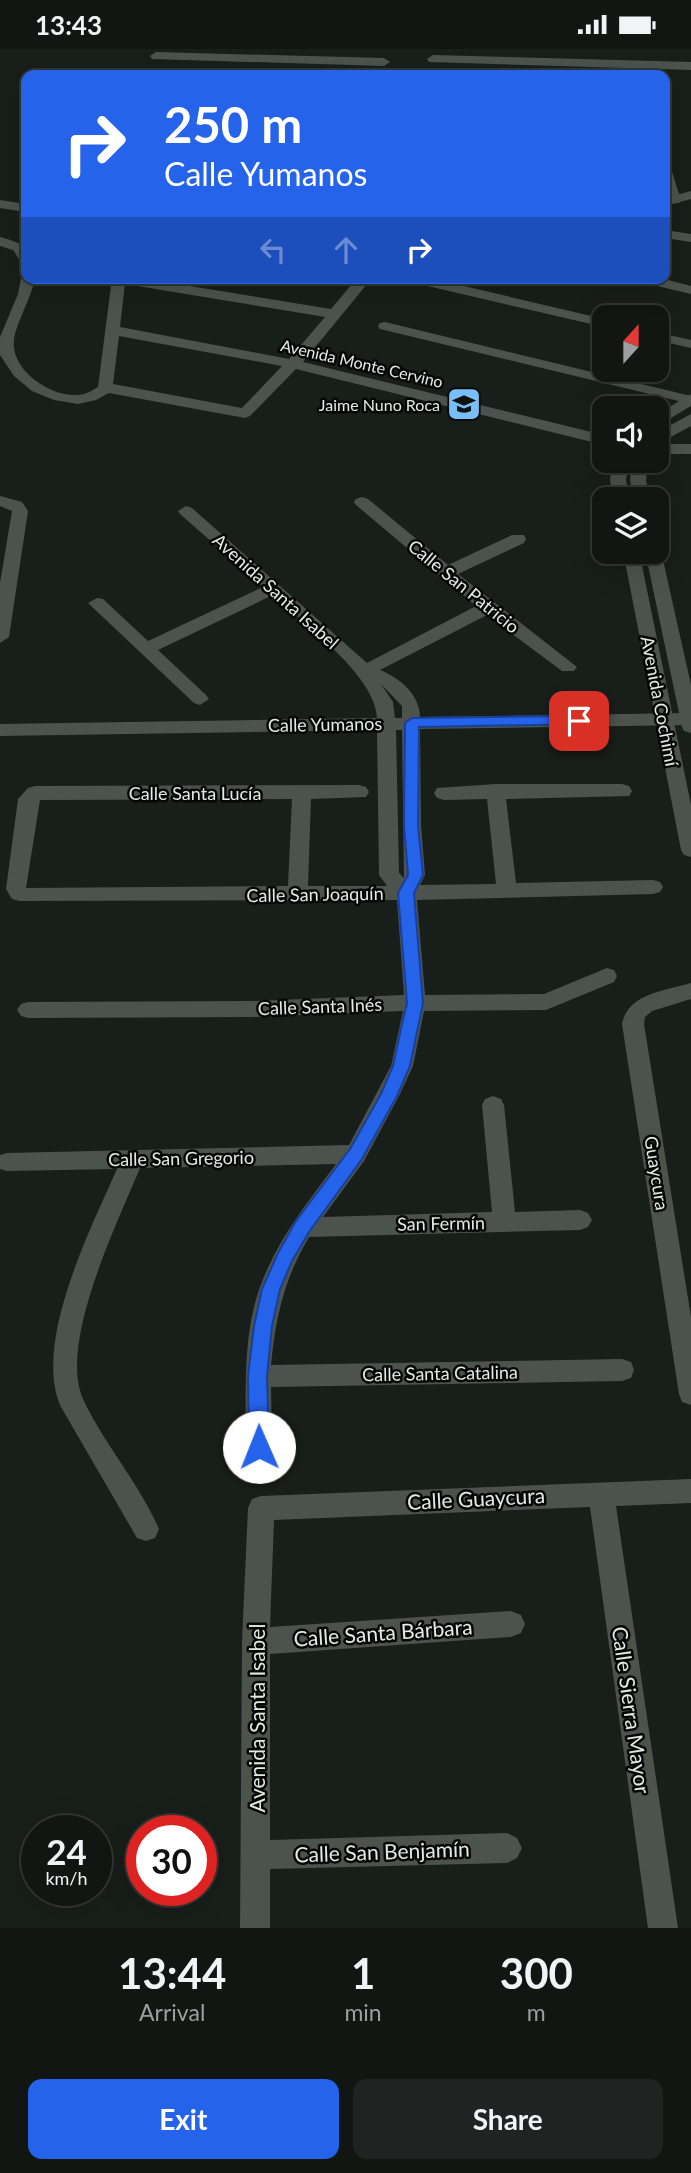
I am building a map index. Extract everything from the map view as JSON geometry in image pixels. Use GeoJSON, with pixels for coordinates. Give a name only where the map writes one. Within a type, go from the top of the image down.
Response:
{"type":"FeatureCollection","features":[{"type":"Feature","properties":{"kind":"street"},"geometry":{"type":"LineString","coordinates":[[156,57],[384,55]]}},
{"type":"Feature","properties":{"kind":"street"},"geometry":{"type":"LineString","coordinates":[[433,59],[691,66]]}},
{"type":"Feature","properties":{"kind":"street"},"geometry":{"type":"LineString","coordinates":[[670,201],[691,195]]}},
{"type":"Feature","properties":{"kind":"street"},"geometry":{"type":"LineString","coordinates":[[0,204],[21,207]]}},
{"type":"Feature","properties":{"kind":"street"},"geometry":{"type":"LineString","coordinates":[[670,235],[691,238]]}},
{"type":"Feature","properties":{"kind":"street"},"geometry":{"type":"LineString","coordinates":[[0,241],[18,247],[21,252]]}},
{"type":"Feature","properties":{"kind":"street"},"geometry":{"type":"LineString","coordinates":[[0,356],[27,284]]}},
{"type":"Feature","properties":{"kind":"street"},"geometry":{"type":"LineString","coordinates":[[107,388],[111,330],[118,284]]}},
{"type":"Feature","properties":{"kind":"street"},"geometry":{"type":"LineString","coordinates":[[150,284],[333,314]]}},
{"type":"Feature","properties":{"kind":"street"},"geometry":{"type":"LineString","coordinates":[[6,339],[7,352],[13,365],[35,388],[60,398],[86,400],[107,388],[245,413],[293,364],[360,284]]}},
{"type":"Feature","properties":{"kind":"street"},"geometry":{"type":"LineString","coordinates":[[433,284],[592,320]]}},
{"type":"Feature","properties":{"kind":"street"},"geometry":{"type":"LineString","coordinates":[[668,284],[691,289]]}},
{"type":"Feature","properties":{"kind":"street"},"geometry":{"type":"LineString","coordinates":[[385,326],[690,400]]}},
{"type":"Feature","properties":{"kind":"street","name":"Avenida Monte Cervino"},"geometry":{"type":"LineString","coordinates":[[111,330],[293,364],[592,437]]}},
{"type":"Feature","properties":{"kind":"street"},"geometry":{"type":"LineString","coordinates":[[669,339],[691,344]]}},
{"type":"Feature","properties":{"kind":"street"},"geometry":{"type":"LineString","coordinates":[[669,414],[690,400]]}},
{"type":"Feature","properties":{"kind":"street"},"geometry":{"type":"LineString","coordinates":[[669,432],[691,419]]}},
{"type":"Feature","properties":{"kind":"street"},"geometry":{"type":"LineString","coordinates":[[669,449],[691,449]]}},
{"type":"Feature","properties":{"kind":"street","name":"Calle San Patricio"},"geometry":{"type":"LineString","coordinates":[[362,502],[488,607],[568,667]]}},
{"type":"Feature","properties":{"kind":"street"},"geometry":{"type":"LineString","coordinates":[[0,638],[7,551],[20,512],[8,503]]}},
{"type":"Feature","properties":{"kind":"street","name":"Avenida Santa Isabel"},"geometry":{"type":"LineString","coordinates":[[186,511],[365,671],[388,680],[411,705],[411,825],[415,875],[406,893],[415,1003],[402,1066],[388,1096],[356,1154],[302,1227],[284,1258],[271,1289],[263,1326],[258,1376],[259,1447]]}},
{"type":"Feature","properties":{"kind":"street"},"geometry":{"type":"LineString","coordinates":[[446,573],[518,539]]}},
{"type":"Feature","properties":{"kind":"street","name":"Avenida Cochimí"},"geometry":{"type":"LineString","coordinates":[[633,564],[691,850]]}},
{"type":"Feature","properties":{"kind":"street","name":"Avenida Cochimí"},"geometry":{"type":"LineString","coordinates":[[656,564],[690,722]]}},
{"type":"Feature","properties":{"kind":"street"},"geometry":{"type":"LineString","coordinates":[[147,648],[275,588]]}},
{"type":"Feature","properties":{"kind":"street"},"geometry":{"type":"LineString","coordinates":[[97,603],[200,699]]}},
{"type":"Feature","properties":{"kind":"street"},"geometry":{"type":"LineString","coordinates":[[365,671],[488,607]]}},
{"type":"Feature","properties":{"kind":"street","name":"Avenida Santa Isabel"},"geometry":{"type":"LineString","coordinates":[[365,671],[371,686],[384,700],[387,723],[389,875],[406,893]]}},
{"type":"Feature","properties":{"kind":"street","name":"Calle Yumanos"},"geometry":{"type":"LineString","coordinates":[[0,730],[387,723],[690,722]]}},
{"type":"Feature","properties":{"kind":"street"},"geometry":{"type":"LineString","coordinates":[[496,791],[507,890]]}},
{"type":"Feature","properties":{"kind":"street"},"geometry":{"type":"LineString","coordinates":[[444,793],[622,791]]}},
{"type":"Feature","properties":{"kind":"street","name":"Calle Santa Lucía"},"geometry":{"type":"LineString","coordinates":[[19,894],[16,889],[30,795],[36,793],[359,792]]}},
{"type":"Feature","properties":{"kind":"street"},"geometry":{"type":"LineString","coordinates":[[298,894],[302,794]]}},
{"type":"Feature","properties":{"kind":"street"},"geometry":{"type":"LineString","coordinates":[[388,825],[411,825]]}},
{"type":"Feature","properties":{"kind":"street","name":"Calle San Joaquín"},"geometry":{"type":"LineString","coordinates":[[19,894],[406,893],[653,887]]}},
{"type":"Feature","properties":{"kind":"street","name":"Calle Santa Inés"},"geometry":{"type":"LineString","coordinates":[[28,1010],[252,1009],[415,1003],[546,1002],[607,976]]}},
{"type":"Feature","properties":{"kind":"street","name":"Guaycura"},"geometry":{"type":"LineString","coordinates":[[691,991],[645,1005],[635,1013],[634,1024],[691,1394]]}},
{"type":"Feature","properties":{"kind":"street"},"geometry":{"type":"LineString","coordinates":[[493,1105],[504,1222]]}},
{"type":"Feature","properties":{"kind":"street","name":"Calle San Gregorio"},"geometry":{"type":"LineString","coordinates":[[7,1162],[356,1154]]}},
{"type":"Feature","properties":{"kind":"street"},"geometry":{"type":"LineString","coordinates":[[133,1159],[93,1252],[74,1308],[65,1361],[70,1399],[146,1528]]}},
{"type":"Feature","properties":{"kind":"street","name":"San Fermín"},"geometry":{"type":"LineString","coordinates":[[302,1227],[580,1220]]}},
{"type":"Feature","properties":{"kind":"street","name":"Calle Santa Catalina"},"geometry":{"type":"LineString","coordinates":[[258,1376],[622,1370]]}},
{"type":"Feature","properties":{"kind":"street","name":"Calle Guaycura"},"geometry":{"type":"LineString","coordinates":[[261,1508],[601,1493],[691,1492]]}},
{"type":"Feature","properties":{"kind":"street","name":"Calle Sierra Mayor"},"geometry":{"type":"LineString","coordinates":[[601,1493],[663,1928]]}},
{"type":"Feature","properties":{"kind":"street","name":"Avenida Santa Isabel"},"geometry":{"type":"LineString","coordinates":[[255,1928],[256,1640],[261,1508]]}},
{"type":"Feature","properties":{"kind":"street","name":"Calle Santa Bárbara"},"geometry":{"type":"LineString","coordinates":[[256,1640],[510,1624]]}},
{"type":"Feature","properties":{"kind":"street","name":"Calle San Benjamín"},"geometry":{"type":"LineString","coordinates":[[256,1855],[507,1848]]}},
{"type":"Feature","properties":{"kind":"place","name":"Jaime Nuno Roca"},"geometry":{"type":"Point","coordinates":[464,404]}},
{"type":"Feature","properties":{"kind":"route"},"geometry":{"type":"LineString","coordinates":[[259,1447],[258,1376],[263,1326],[271,1289],[284,1258],[302,1227],[356,1154],[388,1096],[402,1066],[411,1024],[415,1003],[406,893],[415,875],[411,825],[412,723],[579,721]]}}]}
